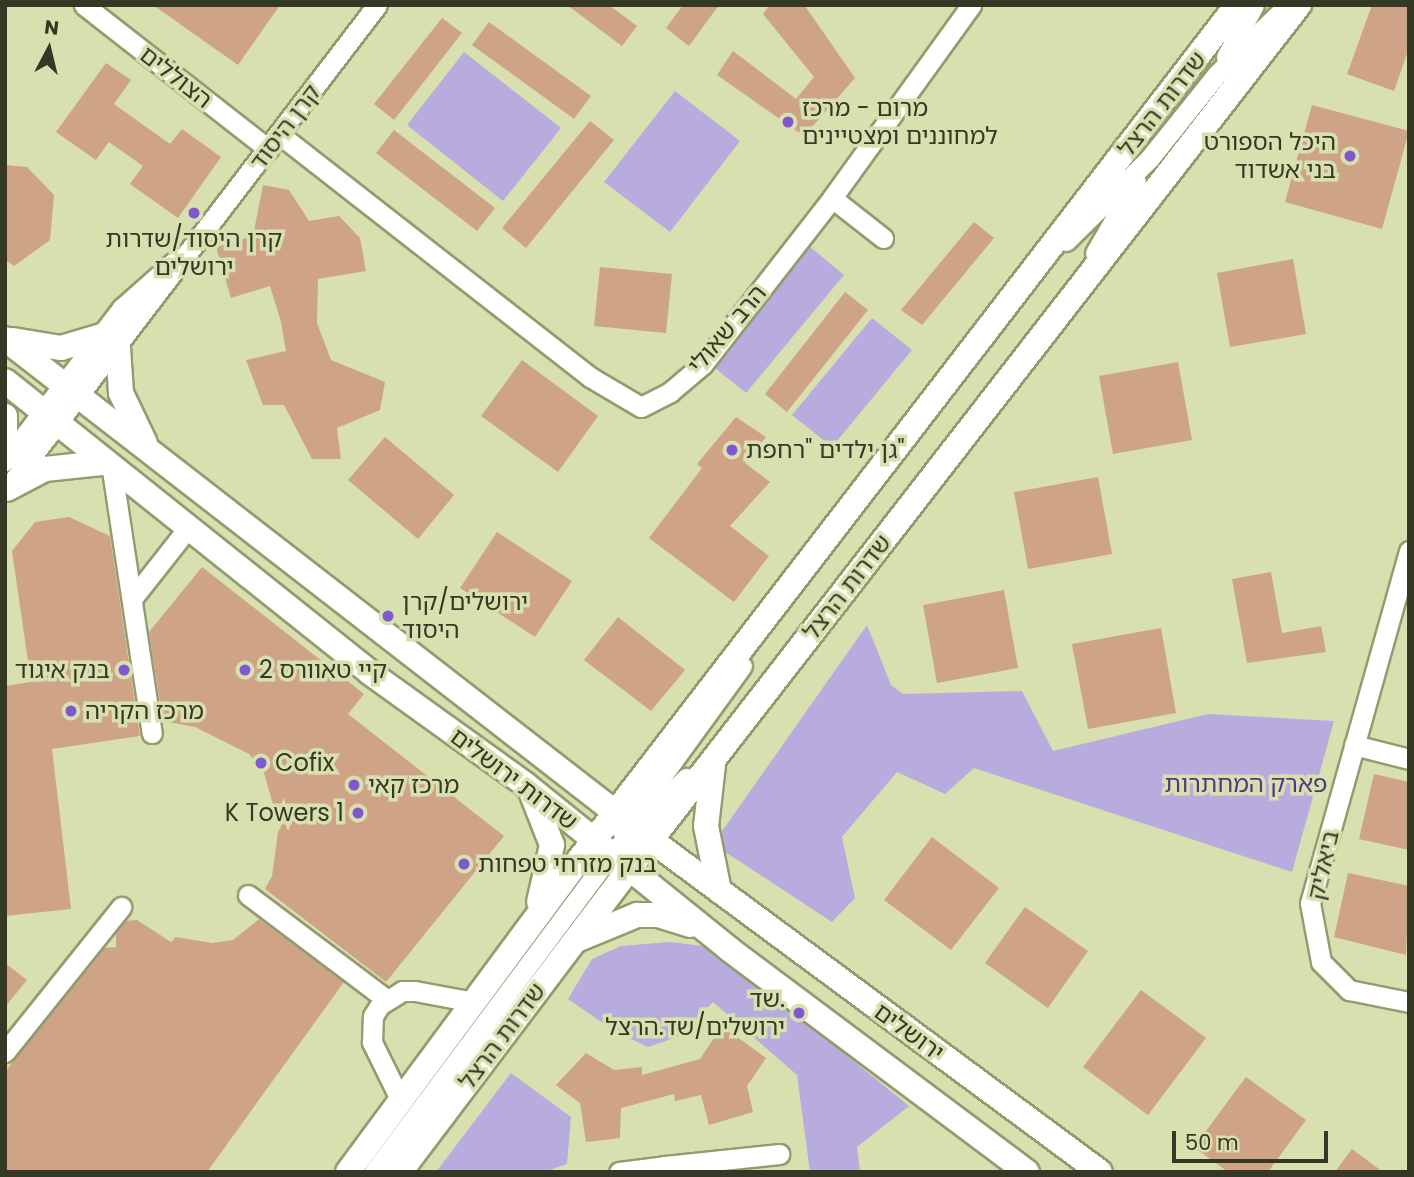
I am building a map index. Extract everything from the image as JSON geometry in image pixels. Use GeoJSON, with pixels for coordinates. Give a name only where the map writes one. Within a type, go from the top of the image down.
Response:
{"type":"FeatureCollection","features":[{"type":"Feature","properties":{"kind":"main road","name":"שדרות הרצל"},"geometry":{"type":"LineString","coordinates":[[348,1172],[531,922],[611,854],[833,532],[1237,5]]}},
{"type":"Feature","properties":{"kind":"main road","name":"שדרות הרצל"},"geometry":{"type":"LineString","coordinates":[[400,1172],[573,942],[611,854],[633,825],[713,760],[1299,5]]}},
{"type":"Feature","properties":{"kind":"main road"},"geometry":{"type":"LineString","coordinates":[[5,338],[39,348],[61,348],[109,341],[121,393],[147,447]]}},
{"type":"Feature","properties":{"kind":"main road","name":"שדרות ירושלים"},"geometry":{"type":"LineString","coordinates":[[5,338],[719,891]]}},
{"type":"Feature","properties":{"kind":"main road","name":"שדרות ירושלים"},"geometry":{"type":"LineString","coordinates":[[5,381],[107,467],[369,672],[526,785],[729,949],[1027,1172]]}},
{"type":"Feature","properties":{"kind":"main road"},"geometry":{"type":"LineString","coordinates":[[5,416],[5,447]]}},
{"type":"Feature","properties":{"kind":"main road"},"geometry":{"type":"LineString","coordinates":[[6,490],[45,469],[107,467]]}},
{"type":"Feature","properties":{"kind":"main road"},"geometry":{"type":"LineString","coordinates":[[713,760],[706,826],[719,891]]}},
{"type":"Feature","properties":{"kind":"main road"},"geometry":{"type":"LineString","coordinates":[[526,785],[544,816],[552,845],[548,880],[531,922]]}},
{"type":"Feature","properties":{"kind":"main road","name":"ירושלים"},"geometry":{"type":"LineString","coordinates":[[719,891],[1100,1172]]}},
{"type":"Feature","properties":{"kind":"main road"},"geometry":{"type":"LineString","coordinates":[[573,942],[613,921],[658,915],[683,921],[729,949]]}},
{"type":"Feature","properties":{"kind":"street","name":"הצוללים"},"geometry":{"type":"LineString","coordinates":[[85,5],[273,142]]}},
{"type":"Feature","properties":{"kind":"street","name":"קרן היסוד"},"geometry":{"type":"LineString","coordinates":[[51,418],[109,341],[192,249],[377,5]]}},
{"type":"Feature","properties":{"kind":"street","name":"הרב שאולי"},"geometry":{"type":"LineString","coordinates":[[273,142],[590,377],[641,407],[670,392],[703,364],[831,198],[971,5]]}},
{"type":"Feature","properties":{"kind":"street"},"geometry":{"type":"LineString","coordinates":[[1217,74],[1254,5]]}},
{"type":"Feature","properties":{"kind":"street"},"geometry":{"type":"LineString","coordinates":[[1022,284],[1149,159],[1217,74],[1288,5]]}},
{"type":"Feature","properties":{"kind":"street"},"geometry":{"type":"LineString","coordinates":[[1062,312],[1149,159]]}},
{"type":"Feature","properties":{"kind":"street"},"geometry":{"type":"LineString","coordinates":[[831,198],[883,238]]}},
{"type":"Feature","properties":{"kind":"street"},"geometry":{"type":"LineString","coordinates":[[5,461],[51,418]]}},
{"type":"Feature","properties":{"kind":"street"},"geometry":{"type":"LineString","coordinates":[[6,490],[51,418]]}},
{"type":"Feature","properties":{"kind":"street"},"geometry":{"type":"LineString","coordinates":[[107,467],[152,733]]}},
{"type":"Feature","properties":{"kind":"street"},"geometry":{"type":"LineString","coordinates":[[131,599],[187,529]]}},
{"type":"Feature","properties":{"kind":"street"},"geometry":{"type":"LineString","coordinates":[[633,825],[679,786],[878,548]]}},
{"type":"Feature","properties":{"kind":"street","name":"ביאליק"},"geometry":{"type":"LineString","coordinates":[[1409,551],[1310,903],[1321,962],[1349,990],[1409,1002]]}},
{"type":"Feature","properties":{"kind":"street"},"geometry":{"type":"LineString","coordinates":[[1354,745],[1409,759]]}},
{"type":"Feature","properties":{"kind":"street"},"geometry":{"type":"LineString","coordinates":[[374,1172],[611,854]]}},
{"type":"Feature","properties":{"kind":"street"},"geometry":{"type":"LineString","coordinates":[[248,895],[386,999]]}},
{"type":"Feature","properties":{"kind":"street"},"geometry":{"type":"LineString","coordinates":[[5,1052],[121,907]]}},
{"type":"Feature","properties":{"kind":"street"},"geometry":{"type":"LineString","coordinates":[[400,1099],[371,1034],[373,1016],[386,999],[415,990],[472,1002]]}},
{"type":"Feature","properties":{"kind":"street"},"geometry":{"type":"LineString","coordinates":[[374,1135],[506,995]]}},
{"type":"Feature","properties":{"kind":"street"},"geometry":{"type":"LineString","coordinates":[[619,1172],[665,1169],[779,1154]]}},
{"type":"Feature","properties":{"kind":"green space"},"geometry":{"type":"Polygon","coordinates":[[[464,52],[561,128],[503,201],[407,125],[464,52]]]}},
{"type":"Feature","properties":{"kind":"green space"},"geometry":{"type":"Polygon","coordinates":[[[675,91],[740,141],[670,232],[604,182],[675,91]]]}},
{"type":"Feature","properties":{"kind":"green space"},"geometry":{"type":"Polygon","coordinates":[[[809,246],[844,275],[746,393],[710,364],[809,246]]]}},
{"type":"Feature","properties":{"kind":"green space"},"geometry":{"type":"Polygon","coordinates":[[[872,318],[912,350],[832,447],[792,415],[872,318]]]}},
{"type":"Feature","properties":{"kind":"green space","name":"פארק המחתרות"},"geometry":{"type":"Polygon","coordinates":[[[867,625],[891,685],[903,694],[1022,691],[1053,751],[1208,714],[1334,721],[1292,872],[974,768],[945,794],[897,772],[842,837],[855,898],[832,922],[713,844],[867,625]]]}},
{"type":"Feature","properties":{"kind":"green space"},"geometry":{"type":"Polygon","coordinates":[[[669,942],[713,947],[909,1106],[857,1147],[860,1172],[810,1172],[797,1075],[713,1002],[680,1036],[648,1047],[616,1032],[568,999],[592,959],[621,946],[669,942]]]}},
{"type":"Feature","properties":{"kind":"green space"},"geometry":{"type":"Polygon","coordinates":[[[511,1073],[571,1117],[567,1164],[544,1172],[436,1172],[511,1073]]]}},
{"type":"Feature","properties":{"kind":"building"},"geometry":{"type":"Polygon","coordinates":[[[153,5],[280,5],[238,65],[153,5]]]}},
{"type":"Feature","properties":{"kind":"building"},"geometry":{"type":"Polygon","coordinates":[[[567,5],[609,5],[637,26],[622,46],[567,5]]]}},
{"type":"Feature","properties":{"kind":"building"},"geometry":{"type":"Polygon","coordinates":[[[683,5],[719,5],[689,46],[666,28],[683,5]]]}},
{"type":"Feature","properties":{"kind":"building"},"geometry":{"type":"Polygon","coordinates":[[[770,5],[805,6],[855,78],[804,136],[717,75],[733,51],[796,99],[814,77],[763,14],[770,5]]]}},
{"type":"Feature","properties":{"kind":"building"},"geometry":{"type":"Polygon","coordinates":[[[1372,5],[1409,5],[1409,48],[1394,91],[1347,74],[1372,5]]]}},
{"type":"Feature","properties":{"kind":"building"},"geometry":{"type":"Polygon","coordinates":[[[442,18],[462,33],[394,120],[374,104],[442,18]]]}},
{"type":"Feature","properties":{"kind":"building"},"geometry":{"type":"Polygon","coordinates":[[[489,22],[591,96],[574,119],[472,45],[489,22]]]}},
{"type":"Feature","properties":{"kind":"building"},"geometry":{"type":"Polygon","coordinates":[[[106,63],[131,80],[114,104],[170,144],[182,129],[221,157],[178,218],[130,184],[143,166],[109,142],[96,160],[56,132],[106,63]]]}},
{"type":"Feature","properties":{"kind":"building","name":"היכל הספורט בני אשדוד"},"geometry":{"type":"Polygon","coordinates":[[[1312,105],[1409,131],[1382,229],[1285,202],[1312,105]]]}},
{"type":"Feature","properties":{"kind":"building"},"geometry":{"type":"Polygon","coordinates":[[[590,121],[614,140],[526,248],[502,228],[590,121]]]}},
{"type":"Feature","properties":{"kind":"building"},"geometry":{"type":"Polygon","coordinates":[[[394,130],[495,208],[477,231],[376,153],[394,130]]]}},
{"type":"Feature","properties":{"kind":"building"},"geometry":{"type":"Polygon","coordinates":[[[5,165],[27,167],[54,195],[50,240],[14,266],[5,260],[5,165]]]}},
{"type":"Feature","properties":{"kind":"building"},"geometry":{"type":"Polygon","coordinates":[[[263,185],[289,190],[309,221],[339,216],[360,238],[366,271],[318,279],[317,323],[331,360],[385,382],[380,410],[337,428],[341,459],[312,459],[284,405],[263,405],[246,360],[286,351],[281,322],[270,286],[231,298],[216,247],[253,236],[263,185]]]}},
{"type":"Feature","properties":{"kind":"building"},"geometry":{"type":"Polygon","coordinates":[[[974,222],[994,238],[922,325],[901,310],[974,222]]]}},
{"type":"Feature","properties":{"kind":"building"},"geometry":{"type":"Polygon","coordinates":[[[1293,259],[1306,334],[1230,347],[1217,273],[1293,259]]]}},
{"type":"Feature","properties":{"kind":"building"},"geometry":{"type":"Polygon","coordinates":[[[600,267],[672,274],[666,333],[594,326],[600,267]]]}},
{"type":"Feature","properties":{"kind":"building"},"geometry":{"type":"Polygon","coordinates":[[[845,292],[868,310],[787,412],[765,394],[845,292]]]}},
{"type":"Feature","properties":{"kind":"building"},"geometry":{"type":"Polygon","coordinates":[[[522,360],[598,416],[558,472],[481,416],[522,360]]]}},
{"type":"Feature","properties":{"kind":"building"},"geometry":{"type":"Polygon","coordinates":[[[1178,362],[1192,440],[1113,454],[1099,376],[1178,362]]]}},
{"type":"Feature","properties":{"kind":"building"},"geometry":{"type":"Polygon","coordinates":[[[736,417],[766,437],[745,463],[770,482],[730,526],[769,556],[734,602],[649,538],[702,468],[697,464],[736,417]]]}},
{"type":"Feature","properties":{"kind":"building"},"geometry":{"type":"Polygon","coordinates":[[[385,437],[454,495],[418,539],[348,480],[385,437]]]}},
{"type":"Feature","properties":{"kind":"building"},"geometry":{"type":"Polygon","coordinates":[[[1098,477],[1112,554],[1028,569],[1014,492],[1098,477]]]}},
{"type":"Feature","properties":{"kind":"building","name":"מרכז הקריה"},"geometry":{"type":"Polygon","coordinates":[[[69,517],[110,536],[140,736],[52,749],[71,909],[5,916],[5,686],[31,682],[12,551],[35,522],[69,517]]]}},
{"type":"Feature","properties":{"kind":"building"},"geometry":{"type":"Polygon","coordinates":[[[497,532],[572,581],[535,637],[460,588],[497,532]]]}},
{"type":"Feature","properties":{"kind":"building","name":"מרכז קאי"},"geometry":{"type":"Polygon","coordinates":[[[202,567],[364,694],[348,714],[504,836],[386,982],[265,889],[272,876],[279,825],[264,773],[249,754],[195,727],[163,721],[149,632],[202,567]]]}},
{"type":"Feature","properties":{"kind":"building"},"geometry":{"type":"Polygon","coordinates":[[[1271,572],[1282,633],[1321,626],[1326,652],[1247,663],[1232,579],[1271,572]]]}},
{"type":"Feature","properties":{"kind":"building"},"geometry":{"type":"Polygon","coordinates":[[[1004,590],[1018,668],[937,683],[923,605],[1004,590]]]}},
{"type":"Feature","properties":{"kind":"building"},"geometry":{"type":"Polygon","coordinates":[[[618,617],[685,670],[651,711],[584,660],[618,617]]]}},
{"type":"Feature","properties":{"kind":"building"},"geometry":{"type":"Polygon","coordinates":[[[1161,628],[1176,713],[1088,729],[1072,644],[1161,628]]]}},
{"type":"Feature","properties":{"kind":"building"},"geometry":{"type":"Polygon","coordinates":[[[1374,774],[1409,782],[1409,850],[1359,839],[1374,774]]]}},
{"type":"Feature","properties":{"kind":"building"},"geometry":{"type":"Polygon","coordinates":[[[932,837],[999,888],[951,950],[884,900],[932,837]]]}},
{"type":"Feature","properties":{"kind":"building"},"geometry":{"type":"Polygon","coordinates":[[[1348,873],[1409,886],[1406,955],[1334,937],[1348,873]]]}},
{"type":"Feature","properties":{"kind":"building"},"geometry":{"type":"Polygon","coordinates":[[[1025,907],[1088,951],[1048,1008],[985,963],[1025,907]]]}},
{"type":"Feature","properties":{"kind":"building"},"geometry":{"type":"Polygon","coordinates":[[[259,919],[344,982],[207,1172],[5,1172],[5,1072],[104,948],[116,947],[116,933],[125,921],[137,920],[171,942],[176,937],[212,943],[233,940],[259,919]]]}},
{"type":"Feature","properties":{"kind":"building"},"geometry":{"type":"Polygon","coordinates":[[[5,963],[27,980],[5,1007],[5,963]]]}},
{"type":"Feature","properties":{"kind":"building"},"geometry":{"type":"Polygon","coordinates":[[[1141,990],[1206,1038],[1148,1115],[1083,1067],[1141,990]]]}},
{"type":"Feature","properties":{"kind":"building"},"geometry":{"type":"Polygon","coordinates":[[[722,1026],[766,1058],[747,1086],[753,1112],[709,1125],[701,1095],[675,1101],[674,1094],[621,1108],[620,1138],[586,1142],[580,1103],[556,1085],[586,1053],[614,1070],[642,1067],[642,1075],[700,1059],[722,1026]]]}},
{"type":"Feature","properties":{"kind":"building"},"geometry":{"type":"Polygon","coordinates":[[[1246,1077],[1306,1120],[1268,1172],[1228,1172],[1194,1147],[1246,1077]]]}},
{"type":"Feature","properties":{"kind":"building"},"geometry":{"type":"Polygon","coordinates":[[[1352,1149],[1383,1172],[1335,1172],[1352,1149]]]}},
{"type":"Feature","properties":{"kind":"place","name":"מרום - מרכז למחוננים ומצטיינים"},"geometry":{"type":"Point","coordinates":[788,122]}},
{"type":"Feature","properties":{"kind":"place","name":"היכל הספורט בני אשדוד"},"geometry":{"type":"Point","coordinates":[1350,156]}},
{"type":"Feature","properties":{"kind":"place","name":"קרן היסוד/שדרות ירושלים"},"geometry":{"type":"Point","coordinates":[194,213]}},
{"type":"Feature","properties":{"kind":"place","name":"גן ילדים \"רחפת\""},"geometry":{"type":"Point","coordinates":[732,450]}},
{"type":"Feature","properties":{"kind":"place","name":"ירושלים/קרן היסוד"},"geometry":{"type":"Point","coordinates":[388,616]}},
{"type":"Feature","properties":{"kind":"place","name":"בנק איגוד"},"geometry":{"type":"Point","coordinates":[124,670]}},
{"type":"Feature","properties":{"kind":"place","name":"קיי טאוורס 2"},"geometry":{"type":"Point","coordinates":[245,670]}},
{"type":"Feature","properties":{"kind":"place","name":"מרכז הקריה"},"geometry":{"type":"Point","coordinates":[71,711]}},
{"type":"Feature","properties":{"kind":"place","name":"Cofix"},"geometry":{"type":"Point","coordinates":[261,763]}},
{"type":"Feature","properties":{"kind":"place","name":"מרכז קאי"},"geometry":{"type":"Point","coordinates":[354,785]}},
{"type":"Feature","properties":{"kind":"place","name":"K Towers 1"},"geometry":{"type":"Point","coordinates":[358,813]}},
{"type":"Feature","properties":{"kind":"place","name":"בנק מזרחי טפחות"},"geometry":{"type":"Point","coordinates":[464,864]}},
{"type":"Feature","properties":{"kind":"place","name":"שד. ירושלים/שד.הרצל"},"geometry":{"type":"Point","coordinates":[799,1013]}}]}
